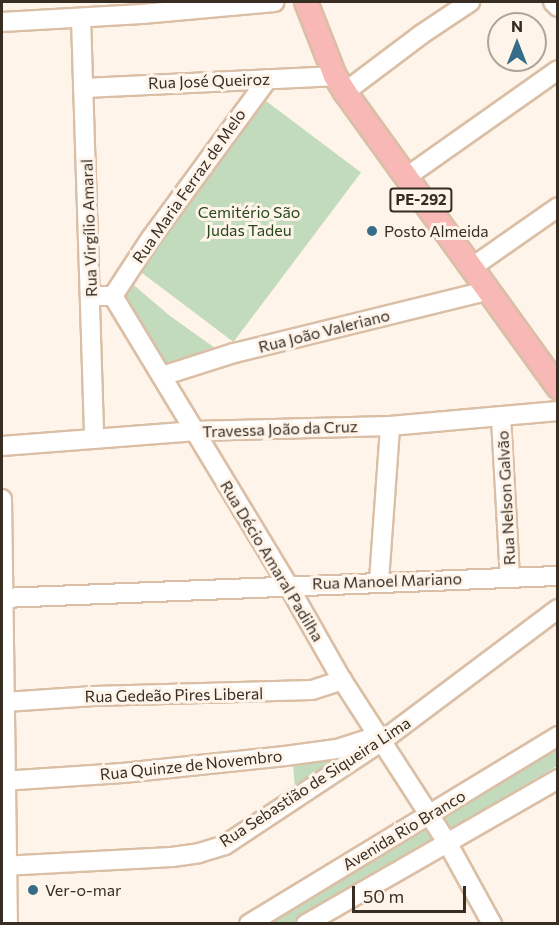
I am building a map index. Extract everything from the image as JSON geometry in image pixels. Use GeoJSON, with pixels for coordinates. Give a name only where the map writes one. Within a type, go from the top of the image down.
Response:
{"type":"FeatureCollection","features":[{"type":"Feature","properties":{"kind":"main road","name":"PE-292"},"geometry":{"type":"LineString","coordinates":[[306,2],[340,84],[405,178],[558,387]]}},
{"type":"Feature","properties":{"kind":"street"},"geometry":{"type":"LineString","coordinates":[[2,22],[87,12],[274,2]]}},
{"type":"Feature","properties":{"kind":"street"},"geometry":{"type":"LineString","coordinates":[[340,84],[470,2]]}},
{"type":"Feature","properties":{"kind":"street"},"geometry":{"type":"LineString","coordinates":[[553,2],[558,7]]}},
{"type":"Feature","properties":{"kind":"street","name":"Rua Virgílio Amaral"},"geometry":{"type":"LineString","coordinates":[[87,12],[83,88],[94,439]]}},
{"type":"Feature","properties":{"kind":"street"},"geometry":{"type":"LineString","coordinates":[[405,178],[558,70]]}},
{"type":"Feature","properties":{"kind":"street","name":"Rua José Queiroz"},"geometry":{"type":"LineString","coordinates":[[83,88],[268,78],[340,84]]}},
{"type":"Feature","properties":{"kind":"street","name":"Rua Maria Ferraz de Melo"},"geometry":{"type":"LineString","coordinates":[[113,296],[151,238],[268,78]]}},
{"type":"Feature","properties":{"kind":"street"},"geometry":{"type":"LineString","coordinates":[[471,268],[558,207]]}},
{"type":"Feature","properties":{"kind":"street","name":"Rua João Valeriano"},"geometry":{"type":"LineString","coordinates":[[162,376],[234,353],[487,291]]}},
{"type":"Feature","properties":{"kind":"street"},"geometry":{"type":"LineString","coordinates":[[91,296],[113,296]]}},
{"type":"Feature","properties":{"kind":"street","name":"Rua Décio Amaral Padilha"},"geometry":{"type":"LineString","coordinates":[[113,296],[288,585],[342,680],[447,842],[492,924]]}},
{"type":"Feature","properties":{"kind":"street","name":"Travessa João da Cruz"},"geometry":{"type":"LineString","coordinates":[[2,446],[196,431],[390,426],[501,418],[558,411]]}},
{"type":"Feature","properties":{"kind":"street","name":"Rua Nelson Galvão"},"geometry":{"type":"LineString","coordinates":[[501,418],[510,577]]}},
{"type":"Feature","properties":{"kind":"street"},"geometry":{"type":"LineString","coordinates":[[379,581],[390,426]]}},
{"type":"Feature","properties":{"kind":"street"},"geometry":{"type":"LineString","coordinates":[[2,499],[5,702],[4,866],[8,924]]}},
{"type":"Feature","properties":{"kind":"street","name":"Rua Manoel Mariano"},"geometry":{"type":"LineString","coordinates":[[2,598],[379,581],[558,576]]}},
{"type":"Feature","properties":{"kind":"street","name":"Rua Sebastião de Siqueira Lima"},"geometry":{"type":"LineString","coordinates":[[4,866],[172,857],[199,853],[225,845],[380,738],[558,609]]}},
{"type":"Feature","properties":{"kind":"street","name":"Rua Gedeão Pires Liberal"},"geometry":{"type":"LineString","coordinates":[[5,702],[94,696],[312,690],[342,680]]}},
{"type":"Feature","properties":{"kind":"street","name":"Avenida Rio Branco"},"geometry":{"type":"LineString","coordinates":[[249,924],[558,736]]}},
{"type":"Feature","properties":{"kind":"street","name":"Rua Quinze de Novembro"},"geometry":{"type":"LineString","coordinates":[[4,781],[123,773],[285,756],[356,745],[380,738]]}},
{"type":"Feature","properties":{"kind":"street","name":"Avenida Rio Branco"},"geometry":{"type":"LineString","coordinates":[[306,924],[558,779]]}},
{"type":"Feature","properties":{"kind":"green space","name":"Cemitério São Judas Tadeu"},"geometry":{"type":"Polygon","coordinates":[[[266,101],[361,173],[233,342],[138,270],[266,101]]]}},
{"type":"Feature","properties":{"kind":"green space"},"geometry":{"type":"Polygon","coordinates":[[[129,281],[170,316],[215,348],[165,365],[120,295],[129,281]]]}},
{"type":"Feature","properties":{"kind":"green space"},"geometry":{"type":"Polygon","coordinates":[[[557,745],[557,766],[294,923],[266,924],[557,745]]]}},
{"type":"Feature","properties":{"kind":"green space"},"geometry":{"type":"Polygon","coordinates":[[[348,756],[295,791],[293,762],[348,756]]]}},
{"type":"Feature","properties":{"kind":"place","name":"Posto Almeida"},"geometry":{"type":"Point","coordinates":[372,231]}},
{"type":"Feature","properties":{"kind":"place","name":"Ver-o-mar"},"geometry":{"type":"Point","coordinates":[33,890]}}]}
